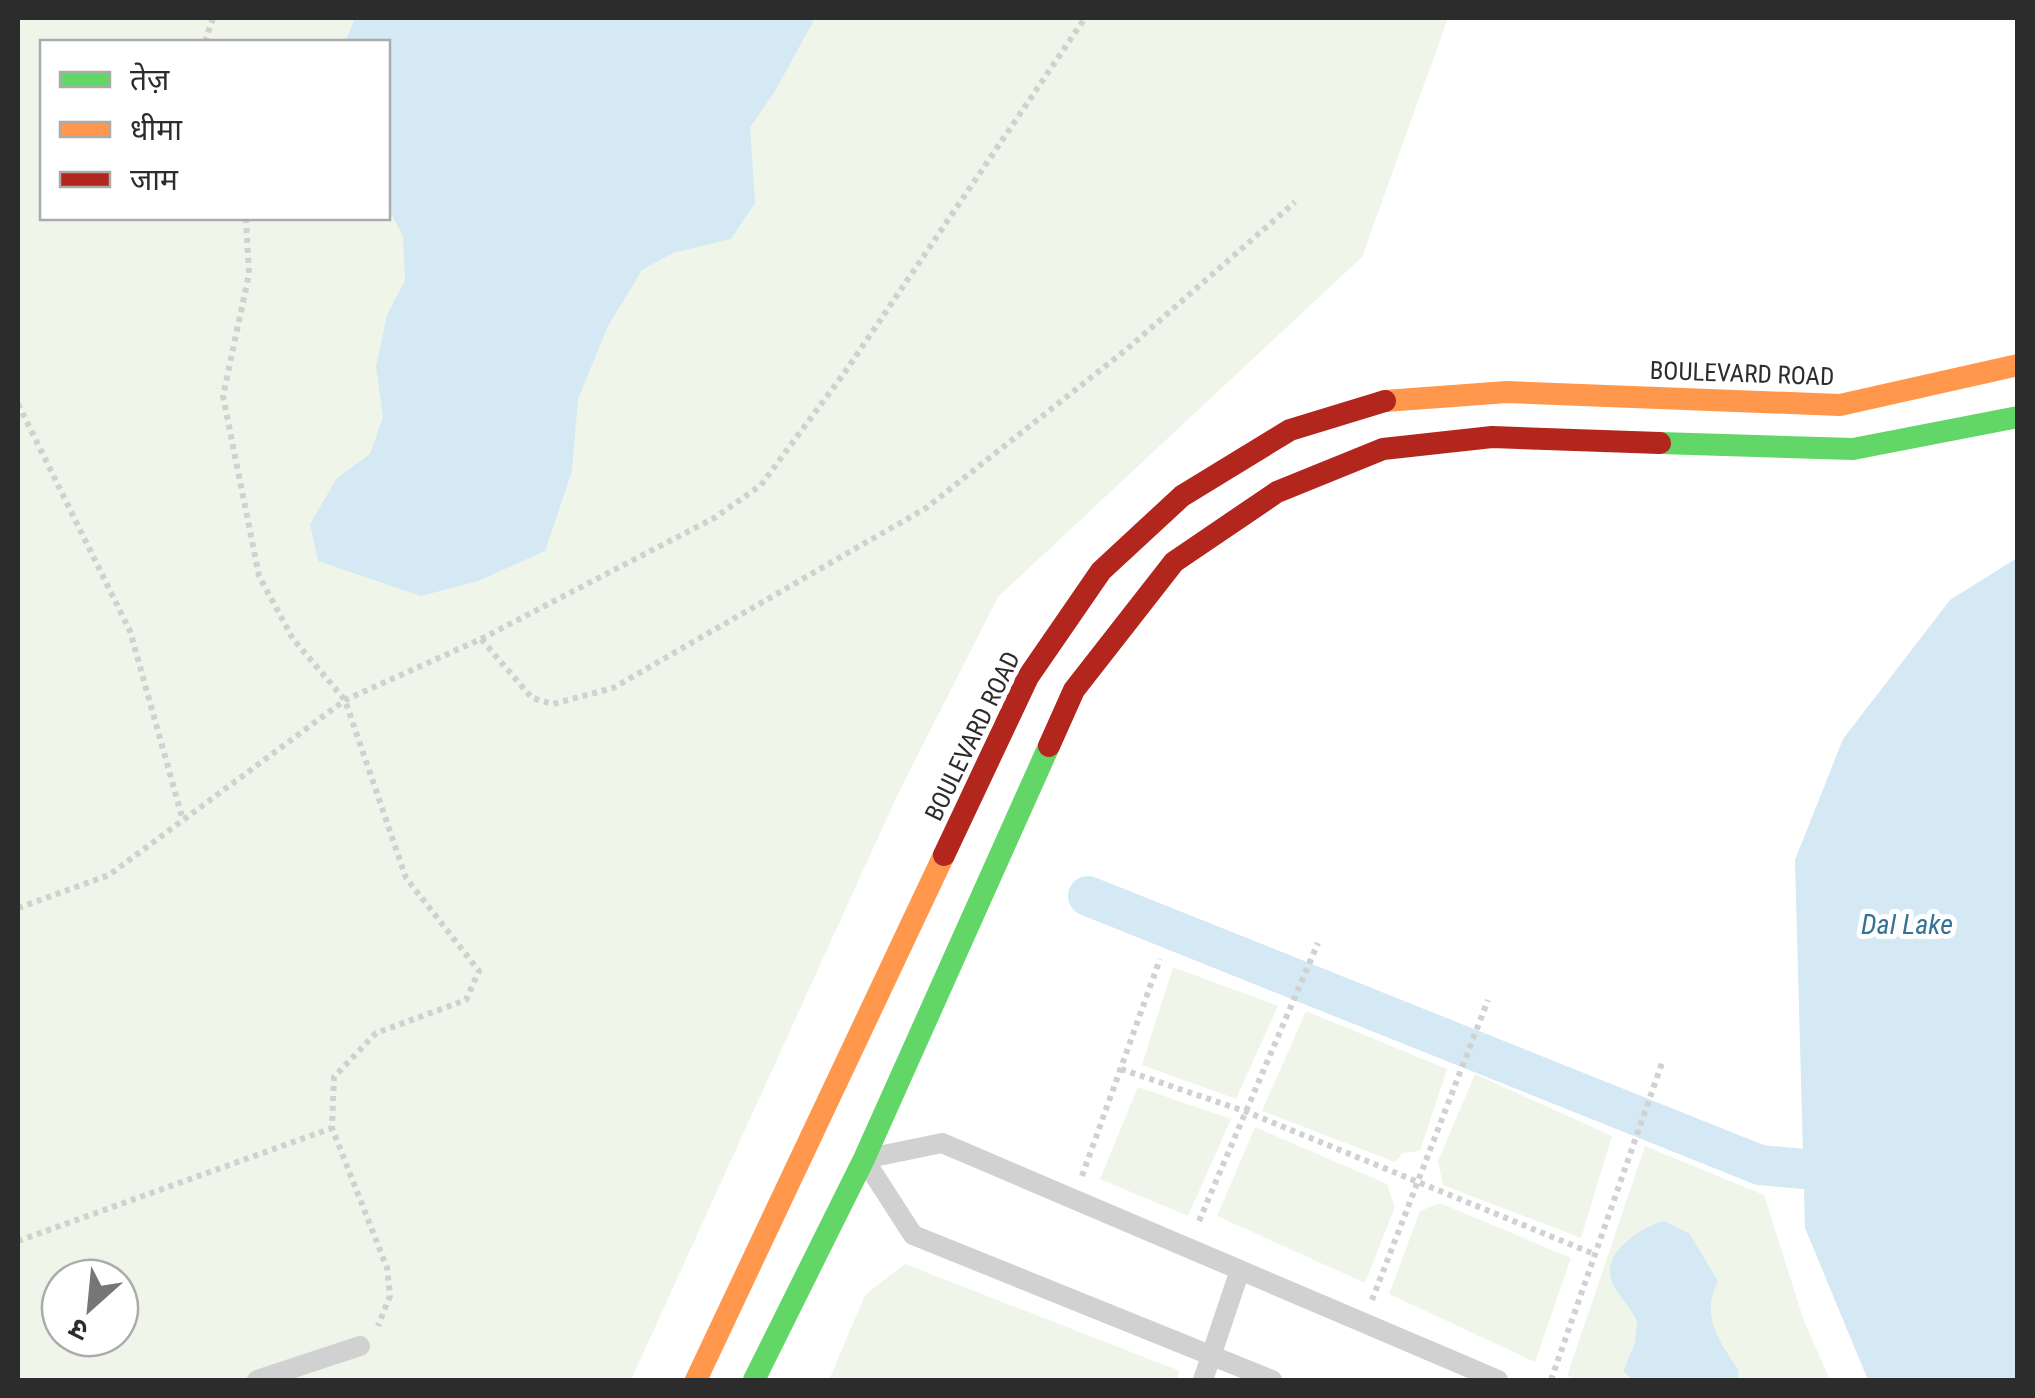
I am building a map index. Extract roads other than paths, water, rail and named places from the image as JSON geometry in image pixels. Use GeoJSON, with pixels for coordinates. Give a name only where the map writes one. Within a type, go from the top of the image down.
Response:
{"type":"FeatureCollection","features":[{"type":"Feature","properties":{"kind":"main road","name":"BOULEVARD ROAD"},"geometry":{"type":"LineString","coordinates":[[754,1380],[838,1147],[1028,677],[1101,570],[1182,496],[1290,430],[1396,398],[1508,392],[1840,404],[2018,365]]}},
{"type":"Feature","properties":{"kind":"main road","name":"BOULEVARD ROAD"},"geometry":{"type":"LineString","coordinates":[[696,1380],[838,1147],[1074,690],[1174,562],[1277,492],[1383,449],[1492,437],[1853,449],[2018,417]]}},
{"type":"Feature","properties":{"kind":"lane"},"geometry":{"type":"LineString","coordinates":[[838,1147],[942,1143],[1239,1273],[1498,1380]]}},
{"type":"Feature","properties":{"kind":"lane"},"geometry":{"type":"LineString","coordinates":[[838,1147],[913,1235],[1272,1380]]}},
{"type":"Feature","properties":{"kind":"lane"},"geometry":{"type":"LineString","coordinates":[[1203,1380],[1214,1357],[1239,1273]]}},
{"type":"Feature","properties":{"kind":"lane"},"geometry":{"type":"LineString","coordinates":[[258,1380],[360,1346]]}},
{"type":"Feature","properties":{"kind":"water"},"geometry":{"type":"Polygon","coordinates":[[[355,18],[815,18],[774,93],[750,127],[755,203],[731,239],[673,253],[642,270],[608,326],[578,399],[572,471],[545,551],[478,581],[421,596],[318,561],[310,524],[337,478],[370,454],[383,417],[376,367],[387,315],[405,280],[403,237],[390,211],[390,40],[346,40],[355,18]]]}},
{"type":"Feature","properties":{"kind":"water","name":"Dal Lake"},"geometry":{"type":"Polygon","coordinates":[[[2017,558],[2017,1380],[1868,1380],[1805,1228],[1795,860],[1843,739],[1950,600],[2017,558]]]}},
{"type":"Feature","properties":{"kind":"water"},"geometry":{"type":"Polygon","coordinates":[[[1664,1221],[1689,1233],[1718,1281],[1711,1317],[1739,1371],[1738,1380],[1633,1380],[1623,1371],[1635,1343],[1637,1321],[1615,1288],[1611,1265],[1632,1237],[1664,1221]]]}},
{"type":"Feature","properties":{"kind":"waterway"},"geometry":{"type":"LineString","coordinates":[[1088,896],[1760,1165],[1804,1169]]}}]}
